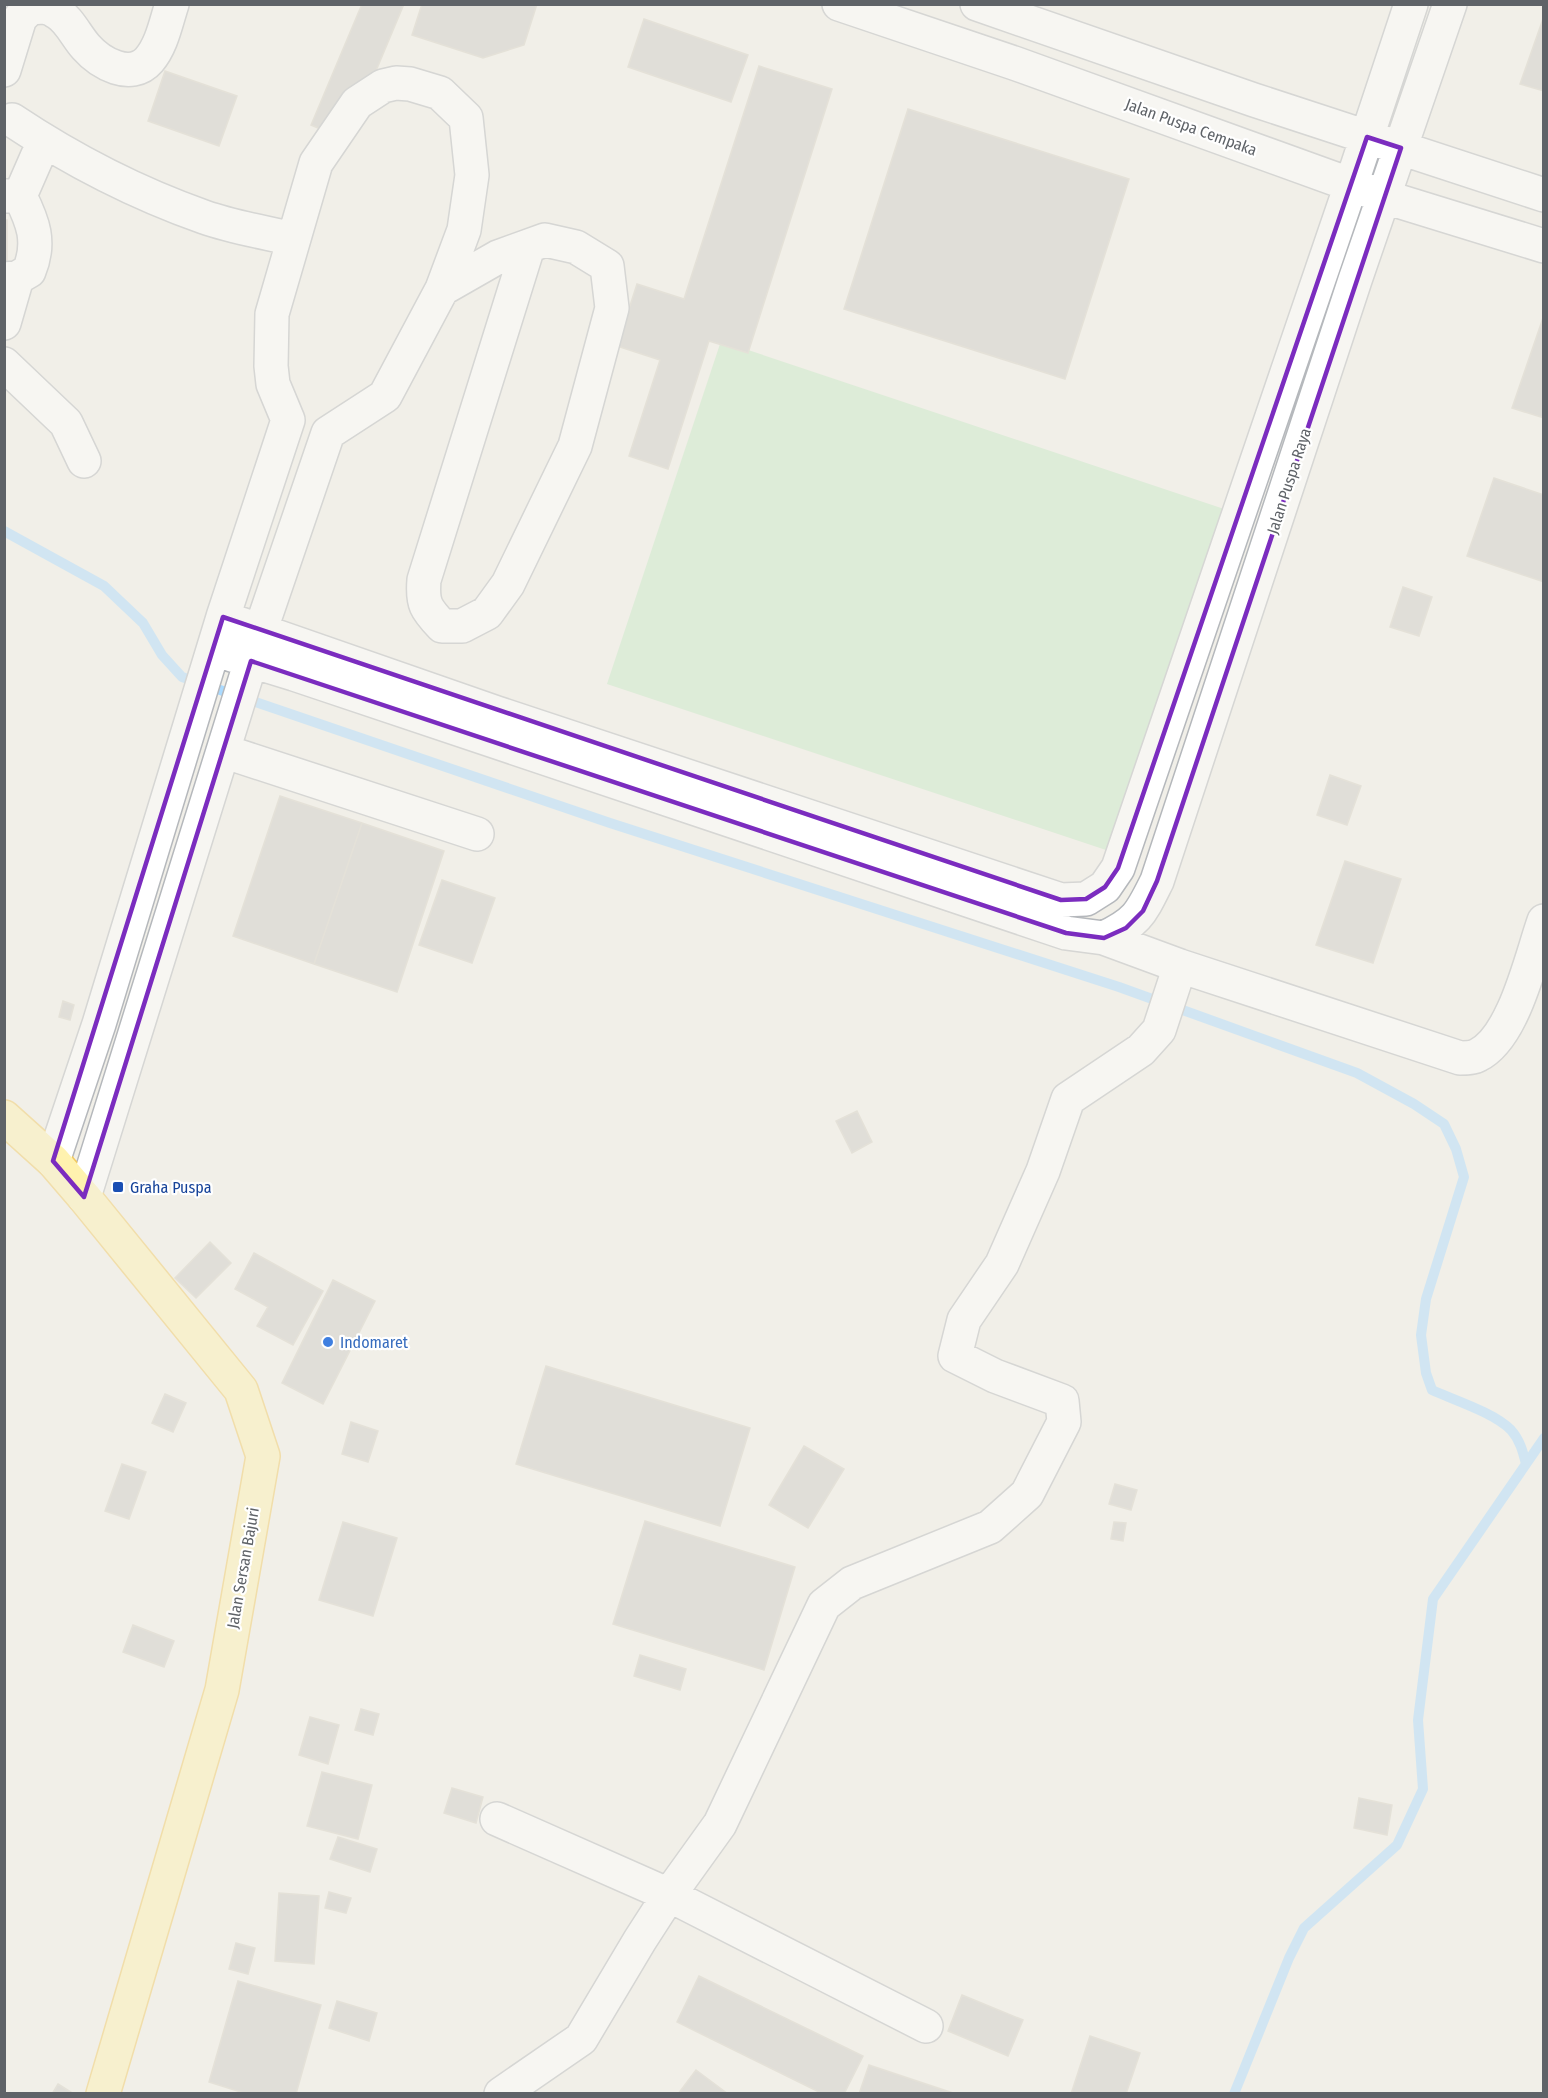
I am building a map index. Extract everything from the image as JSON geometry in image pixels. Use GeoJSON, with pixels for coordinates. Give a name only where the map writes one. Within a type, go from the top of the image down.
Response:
{"type":"FeatureCollection","features":[{"type":"Feature","properties":{"kind":"main road","name":"Jalan Sersan Bajuri"},"geometry":{"type":"LineString","coordinates":[[4,1117],[53,1161],[241,1390],[263,1456],[222,1690],[103,2094]]}},
{"type":"Feature","properties":{"kind":"street"},"geometry":{"type":"LineString","coordinates":[[4,70],[20,18],[30,8],[49,8],[58,13],[87,48],[104,64],[122,69],[135,68],[149,61],[161,38],[172,4]]}},
{"type":"Feature","properties":{"kind":"street","name":"Jalan Puspa Cempaka"},"geometry":{"type":"LineString","coordinates":[[839,4],[1014,63],[1385,197],[1544,246]]}},
{"type":"Feature","properties":{"kind":"street"},"geometry":{"type":"LineString","coordinates":[[977,4],[1032,13],[1367,137],[1544,195]]}},
{"type":"Feature","properties":{"kind":"street"},"geometry":{"type":"LineString","coordinates":[[213,649],[256,647],[497,713],[1061,900],[1086,899],[1105,887],[1118,868],[1411,4]]}},
{"type":"Feature","properties":{"kind":"street","name":"Jalan Puspa Raya"},"geometry":{"type":"LineString","coordinates":[[1104,938],[1126,928],[1143,911],[1157,880],[1352,291],[1450,4]]}},
{"type":"Feature","properties":{"kind":"street"},"geometry":{"type":"LineString","coordinates":[[1014,63],[1032,13]]}},
{"type":"Feature","properties":{"kind":"street"},"geometry":{"type":"LineString","coordinates":[[53,1161],[99,1024],[222,617],[288,420],[273,384],[272,314],[316,163],[357,103],[383,86],[396,83],[410,84],[440,93],[466,118],[472,175],[464,231],[442,289],[385,396],[328,433],[256,647],[84,1197]]}},
{"type":"Feature","properties":{"kind":"street"},"geometry":{"type":"LineString","coordinates":[[7,120],[122,184],[205,218],[293,239]]}},
{"type":"Feature","properties":{"kind":"street"},"geometry":{"type":"LineString","coordinates":[[4,323],[11,279],[29,271],[36,248],[30,215],[12,196],[44,141]]}},
{"type":"Feature","properties":{"kind":"street"},"geometry":{"type":"LineString","coordinates":[[442,289],[498,257],[545,240],[576,247],[607,266],[612,308],[575,446],[508,584],[487,613],[462,626],[442,626],[428,612],[422,598],[424,580],[528,247]]}},
{"type":"Feature","properties":{"kind":"street"},"geometry":{"type":"LineString","coordinates":[[4,364],[66,423],[84,461]]}},
{"type":"Feature","properties":{"kind":"street"},"geometry":{"type":"LineString","coordinates":[[288,420],[328,433]]}},
{"type":"Feature","properties":{"kind":"street"},"geometry":{"type":"LineString","coordinates":[[222,617],[256,647],[294,674],[1066,933],[1104,938],[1180,966],[1460,1058],[1476,1056],[1490,1047],[1502,1034],[1511,1019],[1530,1004],[1544,921]]}},
{"type":"Feature","properties":{"kind":"street"},"geometry":{"type":"LineString","coordinates":[[223,751],[477,834]]}},
{"type":"Feature","properties":{"kind":"street"},"geometry":{"type":"LineString","coordinates":[[1118,868],[1157,880]]}},
{"type":"Feature","properties":{"kind":"street"},"geometry":{"type":"LineString","coordinates":[[501,2094],[581,2040],[640,1940],[720,1824],[824,1605],[852,1583],[990,1527],[1027,1494],[1064,1422],[1062,1401],[995,1376],[955,1356],[964,1320],[1002,1263],[1043,1171],[1068,1100],[1141,1050],[1159,1030],[1180,966]]}},
{"type":"Feature","properties":{"kind":"street"},"geometry":{"type":"LineString","coordinates":[[497,1819],[669,1895],[926,2026]]}},
{"type":"Feature","properties":{"kind":"highlighted area"},"geometry":{"type":"Polygon","coordinates":[[[1367,137],[1401,148],[1157,881],[1143,911],[1126,928],[1104,938],[1066,933],[251,661],[84,1197],[53,1161],[223,617],[1061,900],[1086,899],[1105,887],[1118,868],[1367,137]]]}},
{"type":"Feature","properties":{"kind":"green space"},"geometry":{"type":"Polygon","coordinates":[[[721,341],[1230,511],[1115,853],[607,684],[721,341]]]}},
{"type":"Feature","properties":{"kind":"building"},"geometry":{"type":"Polygon","coordinates":[[[362,4],[404,4],[347,140],[311,125],[362,4]]]}},
{"type":"Feature","properties":{"kind":"building"},"geometry":{"type":"Polygon","coordinates":[[[422,4],[537,4],[524,45],[483,58],[412,35],[422,4]]]}},
{"type":"Feature","properties":{"kind":"building"},"geometry":{"type":"Polygon","coordinates":[[[1544,16],[1544,91],[1520,84],[1544,16]]]}},
{"type":"Feature","properties":{"kind":"building"},"geometry":{"type":"Polygon","coordinates":[[[644,19],[748,55],[731,102],[628,67],[644,19]]]}},
{"type":"Feature","properties":{"kind":"building"},"geometry":{"type":"Polygon","coordinates":[[[759,66],[832,89],[748,353],[709,341],[668,469],[629,456],[660,360],[617,346],[637,284],[684,299],[759,66]]]}},
{"type":"Feature","properties":{"kind":"building"},"geometry":{"type":"Polygon","coordinates":[[[165,71],[237,96],[219,146],[148,121],[165,71]]]}},
{"type":"Feature","properties":{"kind":"building"},"geometry":{"type":"Polygon","coordinates":[[[908,109],[1129,179],[1065,379],[844,309],[908,109]]]}},
{"type":"Feature","properties":{"kind":"building"},"geometry":{"type":"Polygon","coordinates":[[[4,220],[7,220],[7,270],[4,270],[4,220]]]}},
{"type":"Feature","properties":{"kind":"building"},"geometry":{"type":"Polygon","coordinates":[[[1544,315],[1544,418],[1512,408],[1544,315]]]}},
{"type":"Feature","properties":{"kind":"building"},"geometry":{"type":"Polygon","coordinates":[[[1494,478],[1544,495],[1544,582],[1467,556],[1494,478]]]}},
{"type":"Feature","properties":{"kind":"building"},"geometry":{"type":"Polygon","coordinates":[[[1403,587],[1432,597],[1419,636],[1390,627],[1403,587]]]}},
{"type":"Feature","properties":{"kind":"building"},"geometry":{"type":"Polygon","coordinates":[[[1330,775],[1361,786],[1347,825],[1317,815],[1330,775]]]}},
{"type":"Feature","properties":{"kind":"building"},"geometry":{"type":"Polygon","coordinates":[[[280,796],[362,823],[314,964],[233,936],[280,796]]]}},
{"type":"Feature","properties":{"kind":"building"},"geometry":{"type":"Polygon","coordinates":[[[362,823],[444,851],[397,992],[314,964],[362,823]]]}},
{"type":"Feature","properties":{"kind":"building"},"geometry":{"type":"Polygon","coordinates":[[[1345,861],[1401,879],[1373,963],[1316,945],[1345,861]]]}},
{"type":"Feature","properties":{"kind":"building"},"geometry":{"type":"Polygon","coordinates":[[[442,880],[495,898],[472,963],[419,945],[442,880]]]}},
{"type":"Feature","properties":{"kind":"building"},"geometry":{"type":"Polygon","coordinates":[[[63,1001],[74,1005],[70,1020],[59,1017],[63,1001]]]}},
{"type":"Feature","properties":{"kind":"building"},"geometry":{"type":"Polygon","coordinates":[[[857,1111],[872,1142],[852,1153],[836,1121],[857,1111]]]}},
{"type":"Feature","properties":{"kind":"building"},"geometry":{"type":"Polygon","coordinates":[[[210,1242],[231,1263],[196,1298],[175,1278],[210,1242]]]}},
{"type":"Feature","properties":{"kind":"building"},"geometry":{"type":"Polygon","coordinates":[[[254,1253],[323,1291],[293,1345],[257,1326],[268,1307],[235,1289],[254,1253]]]}},
{"type":"Feature","properties":{"kind":"building","name":"Indomaret"},"geometry":{"type":"Polygon","coordinates":[[[333,1280],[375,1301],[323,1404],[282,1383],[333,1280]]]}},
{"type":"Feature","properties":{"kind":"building"},"geometry":{"type":"Polygon","coordinates":[[[546,1366],[750,1428],[720,1526],[516,1464],[546,1366]]]}},
{"type":"Feature","properties":{"kind":"building"},"geometry":{"type":"Polygon","coordinates":[[[165,1394],[186,1403],[173,1432],[152,1423],[165,1394]]]}},
{"type":"Feature","properties":{"kind":"building"},"geometry":{"type":"Polygon","coordinates":[[[351,1422],[378,1431],[368,1462],[342,1454],[351,1422]]]}},
{"type":"Feature","properties":{"kind":"building"},"geometry":{"type":"Polygon","coordinates":[[[804,1446],[844,1469],[808,1528],[769,1505],[804,1446]]]}},
{"type":"Feature","properties":{"kind":"building"},"geometry":{"type":"Polygon","coordinates":[[[122,1464],[146,1472],[129,1519],[105,1511],[122,1464]]]}},
{"type":"Feature","properties":{"kind":"building"},"geometry":{"type":"Polygon","coordinates":[[[1115,1484],[1137,1490],[1131,1510],[1109,1504],[1115,1484]]]}},
{"type":"Feature","properties":{"kind":"building"},"geometry":{"type":"Polygon","coordinates":[[[645,1521],[795,1567],[764,1670],[613,1624],[645,1521]]]}},
{"type":"Feature","properties":{"kind":"building"},"geometry":{"type":"Polygon","coordinates":[[[343,1522],[397,1538],[373,1616],[319,1600],[343,1522]]]}},
{"type":"Feature","properties":{"kind":"building"},"geometry":{"type":"Polygon","coordinates":[[[1114,1522],[1126,1523],[1123,1541],[1111,1539],[1114,1522]]]}},
{"type":"Feature","properties":{"kind":"building"},"geometry":{"type":"Polygon","coordinates":[[[133,1625],[174,1641],[164,1667],[123,1652],[133,1625]]]}},
{"type":"Feature","properties":{"kind":"building"},"geometry":{"type":"Polygon","coordinates":[[[640,1655],[686,1669],[680,1690],[634,1676],[640,1655]]]}},
{"type":"Feature","properties":{"kind":"building"},"geometry":{"type":"Polygon","coordinates":[[[361,1709],[379,1714],[373,1735],[355,1730],[361,1709]]]}},
{"type":"Feature","properties":{"kind":"building"},"geometry":{"type":"Polygon","coordinates":[[[310,1717],[339,1725],[328,1764],[299,1755],[310,1717]]]}},
{"type":"Feature","properties":{"kind":"building"},"geometry":{"type":"Polygon","coordinates":[[[322,1772],[372,1785],[358,1839],[307,1826],[322,1772]]]}},
{"type":"Feature","properties":{"kind":"building"},"geometry":{"type":"Polygon","coordinates":[[[452,1788],[483,1797],[476,1823],[444,1813],[452,1788]]]}},
{"type":"Feature","properties":{"kind":"building"},"geometry":{"type":"Polygon","coordinates":[[[1359,1798],[1392,1805],[1387,1835],[1354,1828],[1359,1798]]]}},
{"type":"Feature","properties":{"kind":"building"},"geometry":{"type":"Polygon","coordinates":[[[338,1837],[377,1849],[370,1872],[330,1859],[338,1837]]]}},
{"type":"Feature","properties":{"kind":"building"},"geometry":{"type":"Polygon","coordinates":[[[329,1892],[351,1898],[346,1913],[325,1908],[329,1892]]]}},
{"type":"Feature","properties":{"kind":"building"},"geometry":{"type":"Polygon","coordinates":[[[279,1893],[319,1896],[314,1964],[275,1961],[279,1893]]]}},
{"type":"Feature","properties":{"kind":"building"},"geometry":{"type":"Polygon","coordinates":[[[236,1943],[255,1948],[248,1974],[229,1969],[236,1943]]]}},
{"type":"Feature","properties":{"kind":"building"},"geometry":{"type":"Polygon","coordinates":[[[699,1976],[863,2056],[844,2094],[823,2094],[677,2022],[699,1976]]]}},
{"type":"Feature","properties":{"kind":"building"},"geometry":{"type":"Polygon","coordinates":[[[238,1981],[321,2005],[296,2094],[247,2094],[209,2082],[238,1981]]]}},
{"type":"Feature","properties":{"kind":"building"},"geometry":{"type":"Polygon","coordinates":[[[962,1995],[1023,2020],[1008,2056],[948,2031],[962,1995]]]}},
{"type":"Feature","properties":{"kind":"building"},"geometry":{"type":"Polygon","coordinates":[[[337,2001],[377,2013],[369,2041],[329,2028],[337,2001]]]}},
{"type":"Feature","properties":{"kind":"building"},"geometry":{"type":"Polygon","coordinates":[[[1090,2036],[1140,2053],[1126,2094],[1071,2094],[1090,2036]]]}},
{"type":"Feature","properties":{"kind":"building"},"geometry":{"type":"Polygon","coordinates":[[[869,2065],[956,2094],[859,2094],[869,2065]]]}},
{"type":"Feature","properties":{"kind":"building"},"geometry":{"type":"Polygon","coordinates":[[[696,2070],[728,2094],[678,2094],[696,2070]]]}},
{"type":"Feature","properties":{"kind":"building"},"geometry":{"type":"Polygon","coordinates":[[[58,2084],[74,2094],[52,2094],[58,2084]]]}},
{"type":"Feature","properties":{"kind":"waterway"},"geometry":{"type":"LineString","coordinates":[[4,531],[104,586],[143,623],[162,655],[182,677],[610,823],[1119,987],[1357,1073],[1414,1104],[1444,1124],[1456,1149],[1464,1177],[1426,1299],[1421,1335],[1426,1373],[1432,1390],[1495,1418],[1511,1430],[1519,1442],[1526,1464]]}},
{"type":"Feature","properties":{"kind":"waterway"},"geometry":{"type":"LineString","coordinates":[[1234,2094],[1289,1958],[1304,1928],[1397,1845],[1423,1789],[1418,1720],[1433,1599],[1544,1438]]}},
{"type":"Feature","properties":{"kind":"place","name":"Graha Puspa"},"geometry":{"type":"Point","coordinates":[118,1187]}},
{"type":"Feature","properties":{"kind":"place","name":"Indomaret"},"geometry":{"type":"Point","coordinates":[328,1342]}}]}
